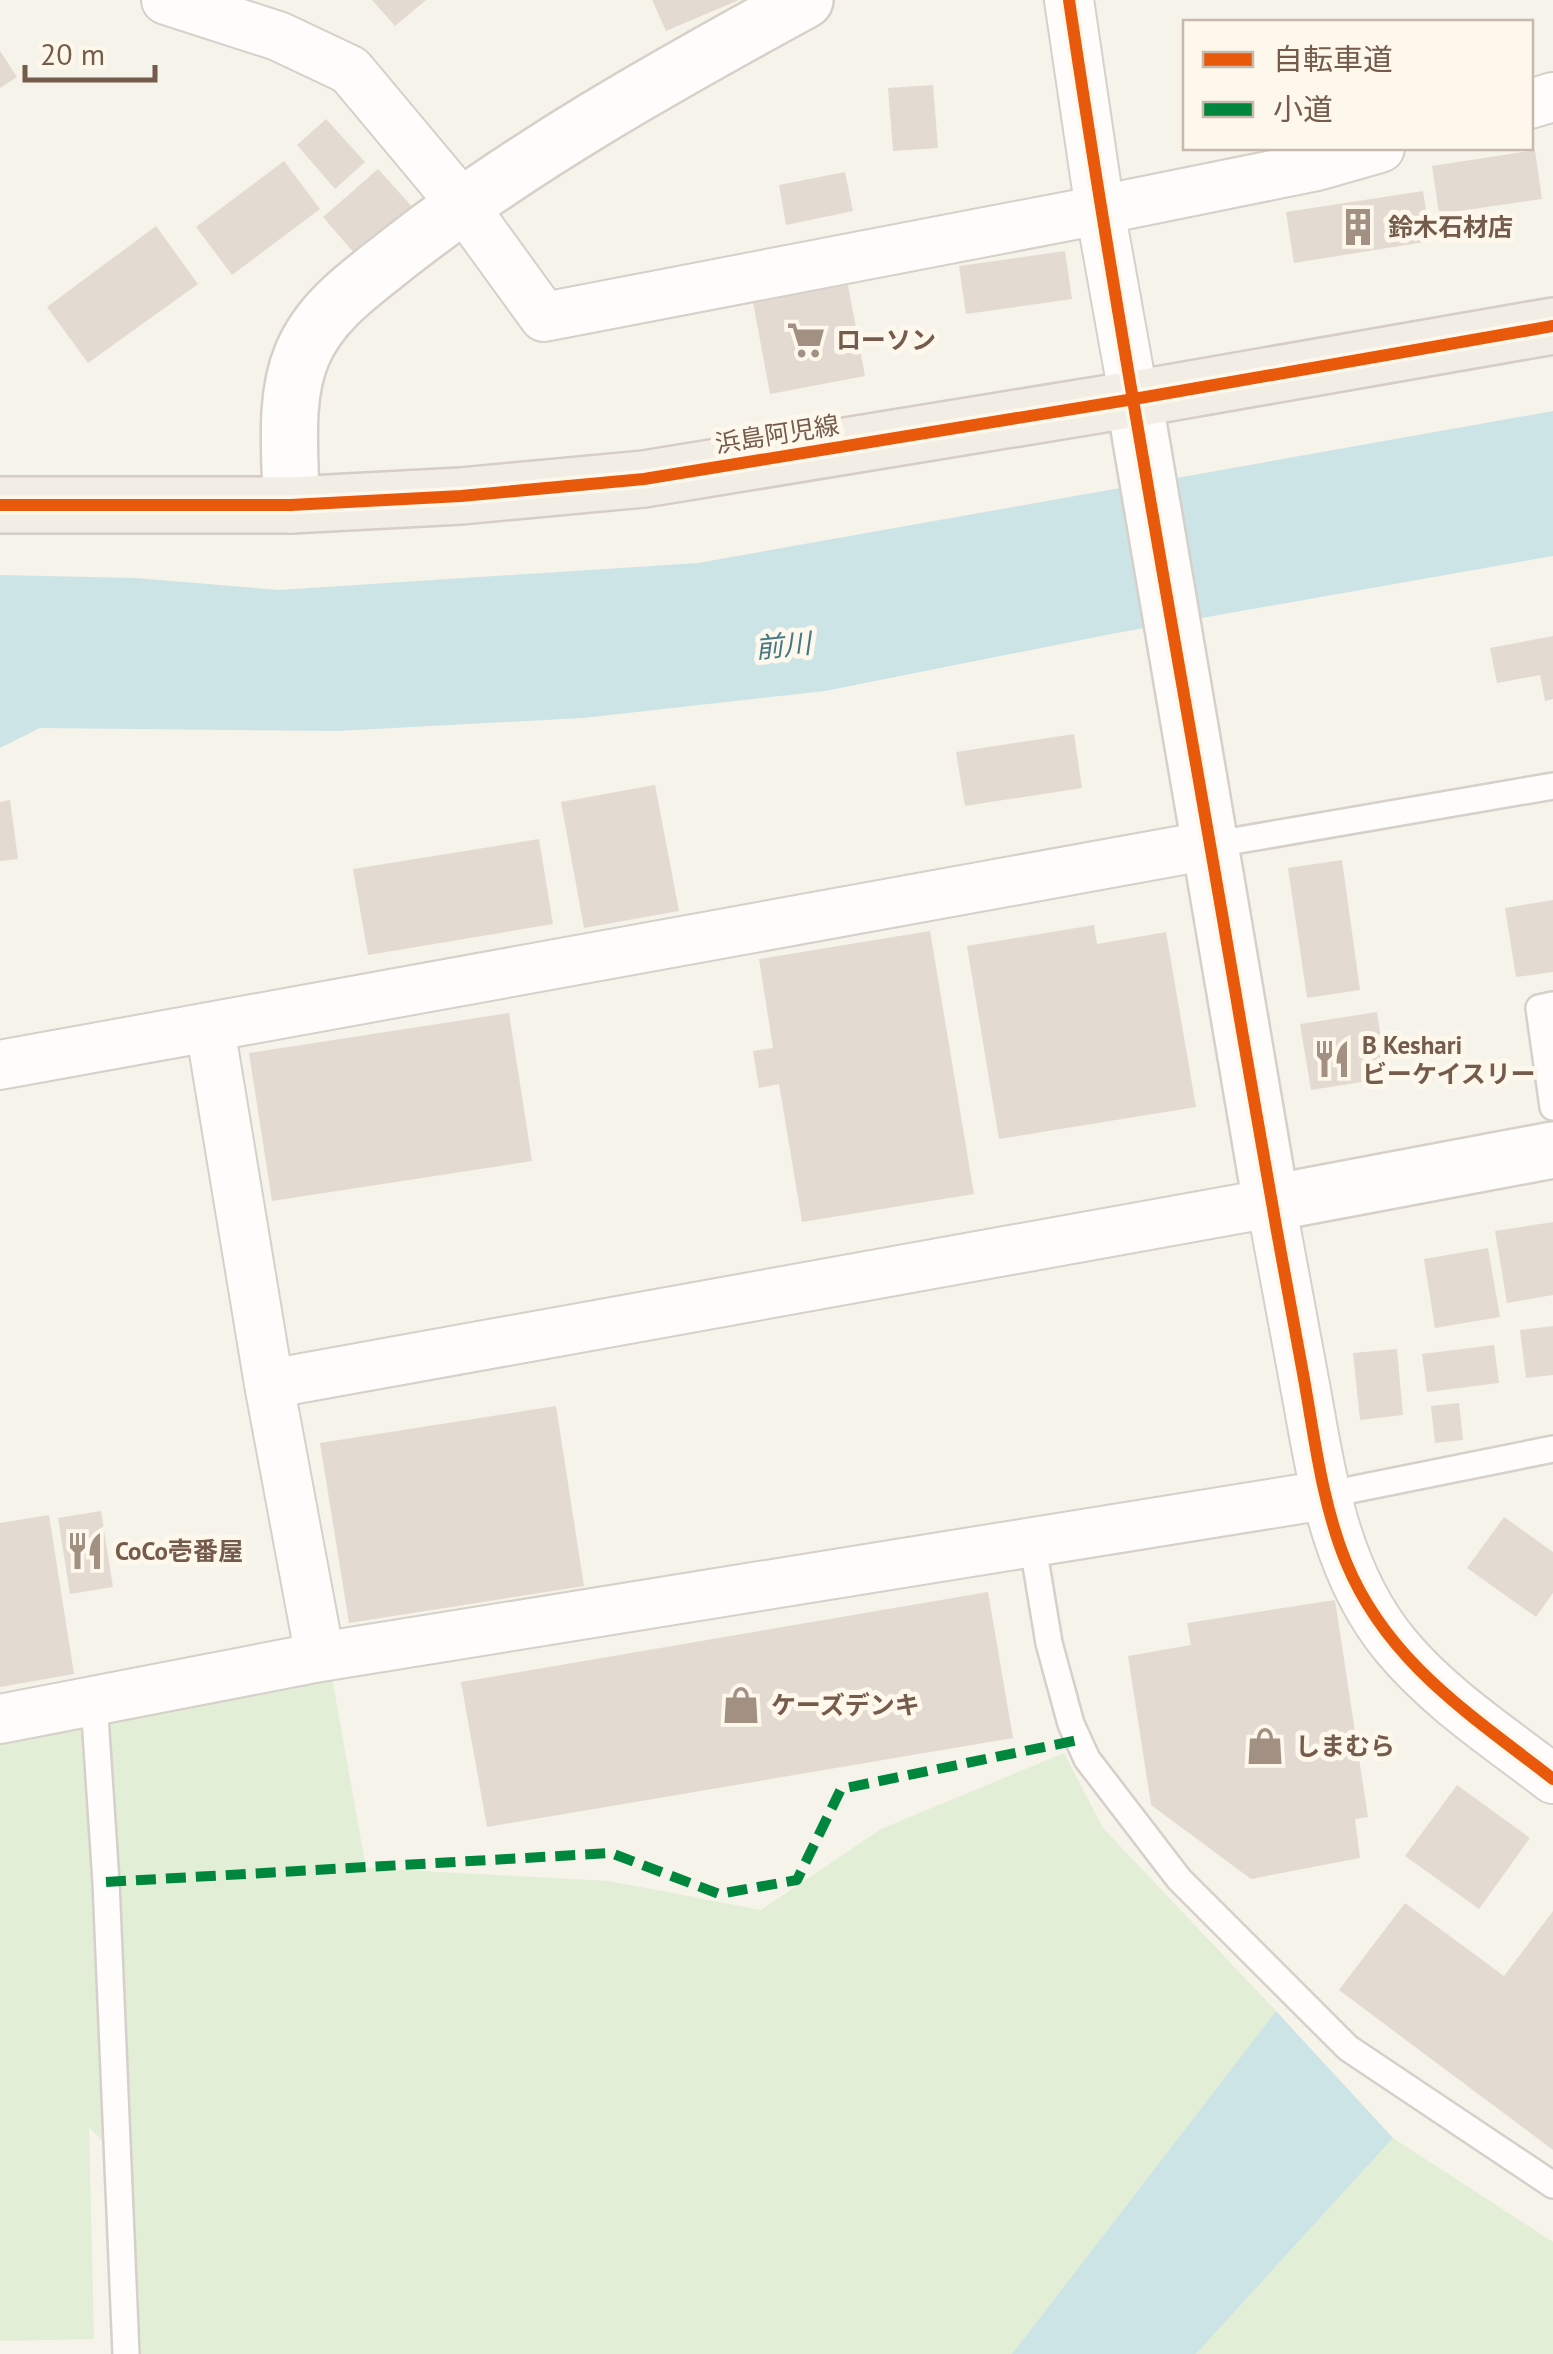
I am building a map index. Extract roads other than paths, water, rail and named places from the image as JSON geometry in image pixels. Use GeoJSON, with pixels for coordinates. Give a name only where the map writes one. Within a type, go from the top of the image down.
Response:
{"type":"FeatureCollection","features":[{"type":"Feature","properties":{"kind":"main road","name":"浜島阿児線"},"geometry":{"type":"LineString","coordinates":[[0,505],[291,505],[461,496],[644,479],[1138,422],[1553,326]]}},
{"type":"Feature","properties":{"kind":"street"},"geometry":{"type":"LineString","coordinates":[[166,0],[278,36],[350,70],[462,204],[544,317],[1100,210],[1317,166],[1373,150]]}},
{"type":"Feature","properties":{"kind":"street"},"geometry":{"type":"LineString","coordinates":[[291,505],[292,389],[302,354],[335,303],[462,204],[661,78],[806,0]]}},
{"type":"Feature","properties":{"kind":"street"},"geometry":{"type":"LineString","coordinates":[[1069,0],[1100,210],[1325,1495],[1345,1560],[1394,1645],[1433,1686],[1553,1779]]}},
{"type":"Feature","properties":{"kind":"street"},"geometry":{"type":"LineString","coordinates":[[0,1064],[1210,845]]}},
{"type":"Feature","properties":{"kind":"street"},"geometry":{"type":"LineString","coordinates":[[210,1028],[268,1384],[320,1657]]}},
{"type":"Feature","properties":{"kind":"street"},"geometry":{"type":"LineString","coordinates":[[268,1384],[1553,1150]]}},
{"type":"Feature","properties":{"kind":"street"},"geometry":{"type":"LineString","coordinates":[[0,1719],[320,1657],[1325,1495]]}},
{"type":"Feature","properties":{"kind":"lane"},"geometry":{"type":"LineString","coordinates":[[1210,845],[1553,786]]}},
{"type":"Feature","properties":{"kind":"lane"},"geometry":{"type":"LineString","coordinates":[[1553,1006],[1539,1008],[1553,1107]]}},
{"type":"Feature","properties":{"kind":"lane"},"geometry":{"type":"LineString","coordinates":[[1325,1495],[1553,1449]]}},
{"type":"Feature","properties":{"kind":"lane"},"geometry":{"type":"LineString","coordinates":[[1032,1541],[1049,1642],[1071,1724],[1087,1760],[1179,1879],[1348,2048],[1553,2185]]}},
{"type":"Feature","properties":{"kind":"lane"},"geometry":{"type":"LineString","coordinates":[[94,1702],[106,1882],[126,2354]]}},
{"type":"Feature","properties":{"kind":"water","name":"前川"},"geometry":{"type":"Polygon","coordinates":[[[1553,411],[1553,556],[1111,634],[825,691],[583,718],[338,731],[40,728],[0,748],[0,575],[135,578],[279,590],[698,563],[1553,411]]]}},
{"type":"Feature","properties":{"kind":"water"},"geometry":{"type":"Polygon","coordinates":[[[1276,2011],[1393,2138],[1196,2354],[1012,2354],[1276,2011]]]}},
{"type":"Feature","properties":{"kind":"place","name":"鈴木石材店"},"geometry":{"type":"Point","coordinates":[1358,227]}},
{"type":"Feature","properties":{"kind":"place","name":"ローソン"},"geometry":{"type":"Point","coordinates":[806,340]}},
{"type":"Feature","properties":{"kind":"place","name":"B Keshari ビーケイスリー"},"geometry":{"type":"Point","coordinates":[1332,1059]}},
{"type":"Feature","properties":{"kind":"place","name":"CoCo壱番屋"},"geometry":{"type":"Point","coordinates":[85,1551]}},
{"type":"Feature","properties":{"kind":"place","name":"ケーズデンキ"},"geometry":{"type":"Point","coordinates":[741,1705]}},
{"type":"Feature","properties":{"kind":"place","name":"しまむら"},"geometry":{"type":"Point","coordinates":[1265,1746]}}]}
